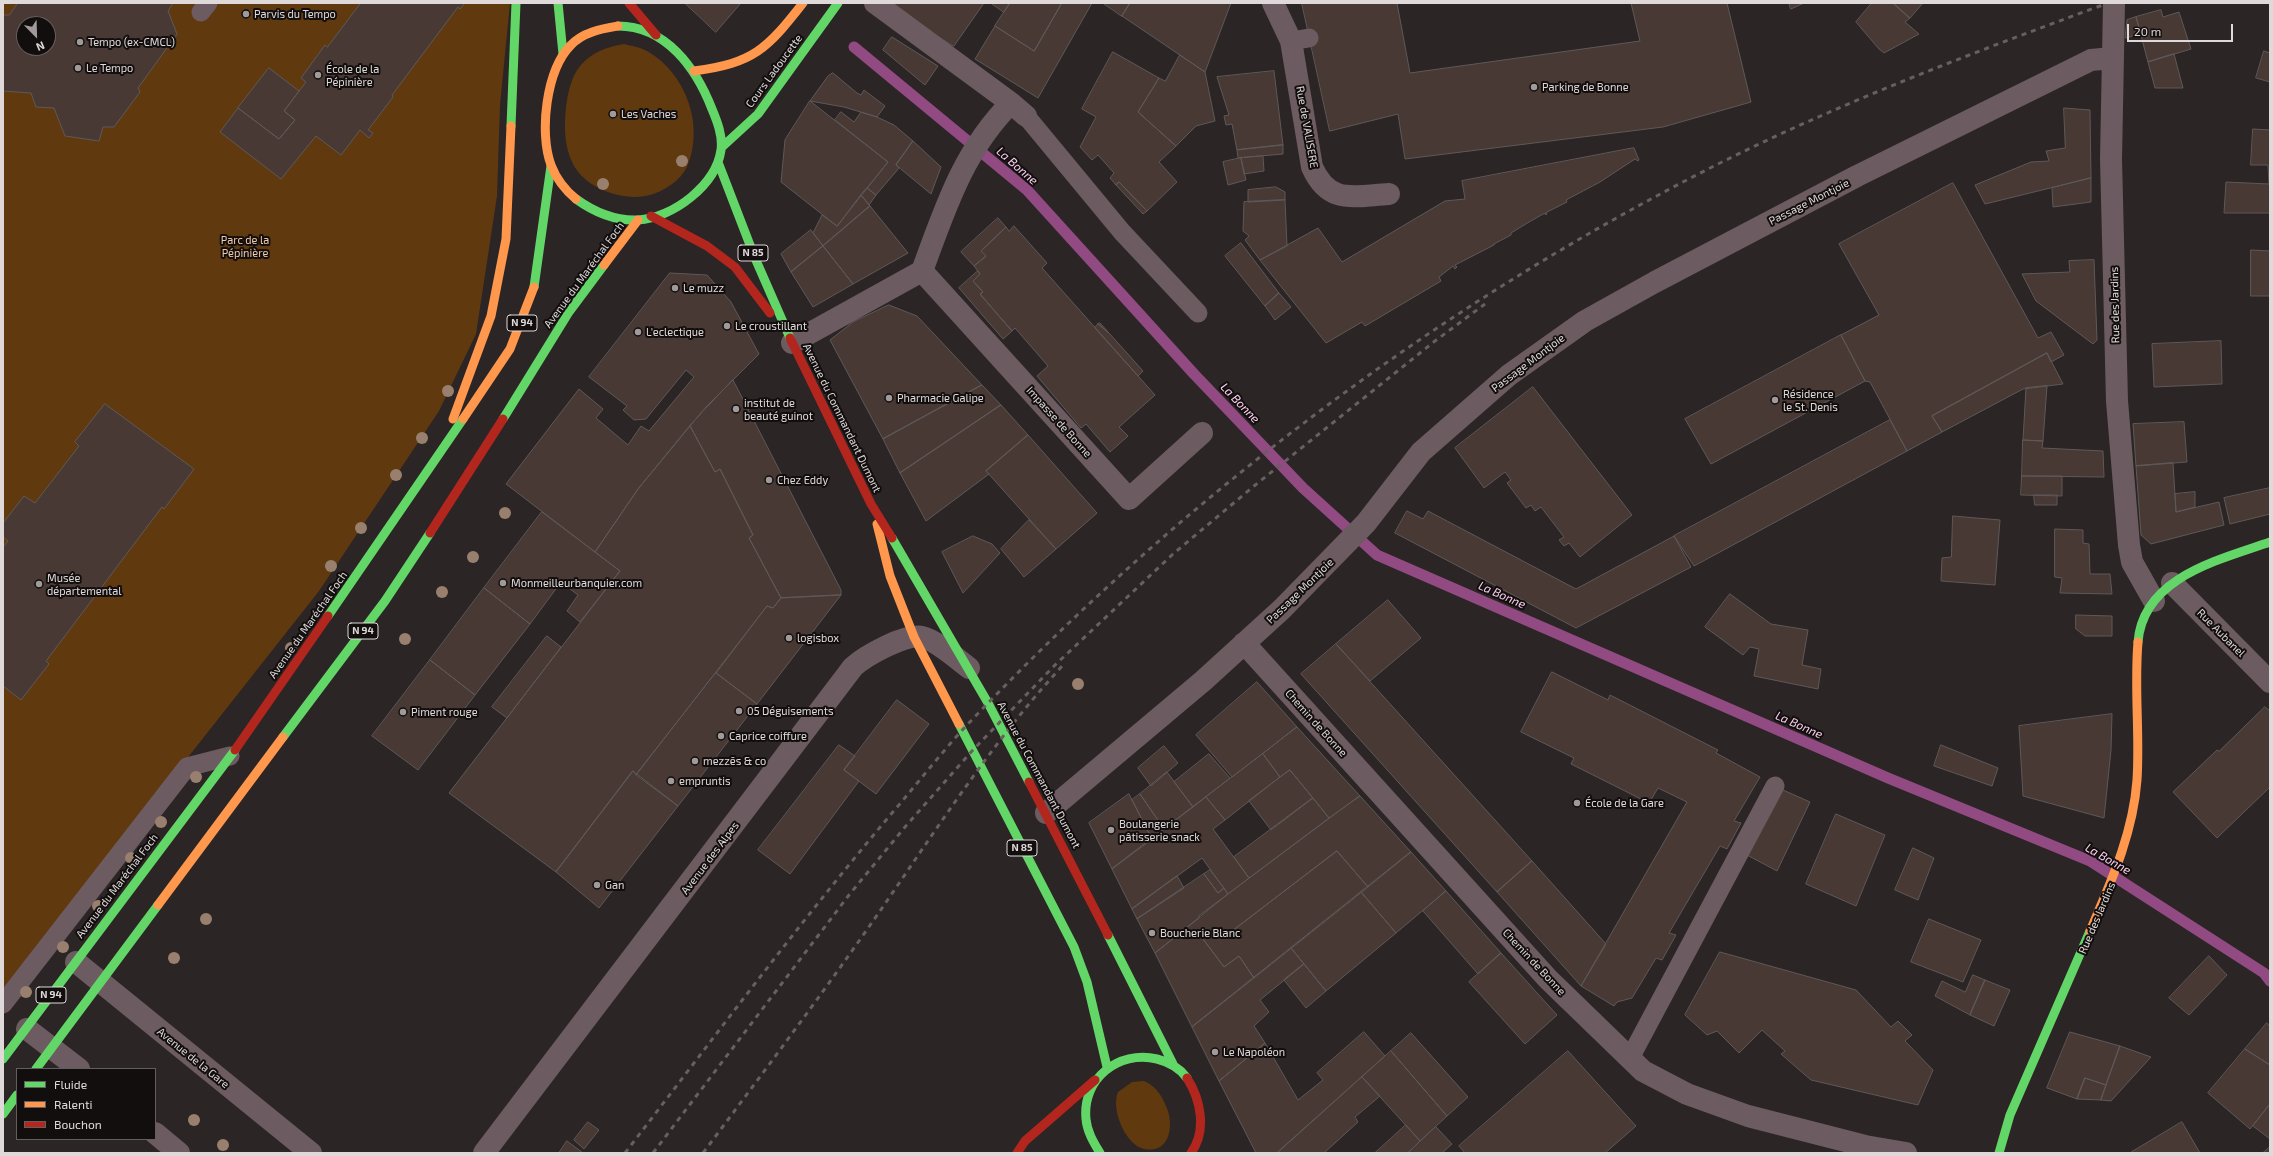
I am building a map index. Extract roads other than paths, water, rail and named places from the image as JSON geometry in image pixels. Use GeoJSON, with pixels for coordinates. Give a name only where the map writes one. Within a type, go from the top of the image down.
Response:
{"type":"FeatureCollection","features":[{"type":"Feature","properties":{"kind":"main road"},"geometry":{"type":"LineString","coordinates":[[437,459],[491,316],[504,252],[515,53],[516,3]]}},
{"type":"Feature","properties":{"kind":"main road"},"geometry":{"type":"LineString","coordinates":[[558,3],[563,54]]}},
{"type":"Feature","properties":{"kind":"main road"},"geometry":{"type":"LineString","coordinates":[[629,3],[660,39],[674,50],[694,71],[715,117],[722,146],[718,162],[711,178],[702,189],[670,210],[638,220],[612,217],[576,200],[562,184],[551,166],[546,144],[549,92],[554,72],[563,54],[578,39],[599,29],[618,26],[636,27],[660,39]]}},
{"type":"Feature","properties":{"kind":"main road","name":"Cours Ladoucette"},"geometry":{"type":"LineString","coordinates":[[694,71],[717,69],[740,63],[761,53],[778,35],[803,3]]}},
{"type":"Feature","properties":{"kind":"main road","name":"Cours Ladoucette"},"geometry":{"type":"LineString","coordinates":[[722,146],[758,114],[838,3]]}},
{"type":"Feature","properties":{"kind":"main road","name":"Avenue du Commandant Dumont"},"geometry":{"type":"LineString","coordinates":[[718,162],[754,258],[792,343],[871,504],[969,668],[1046,813],[1151,1017],[1173,1064]]}},
{"type":"Feature","properties":{"kind":"main road","name":"Avenue du Maréchal Foch"},"geometry":{"type":"LineString","coordinates":[[3,1059],[27,1029],[230,756],[437,459],[510,349],[524,318],[536,282],[551,166]]}},
{"type":"Feature","properties":{"kind":"main road","name":"Avenue du Commandant Dumont"},"geometry":{"type":"LineString","coordinates":[[651,216],[707,246],[735,267],[792,343]]}},
{"type":"Feature","properties":{"kind":"main road","name":"Avenue du Maréchal Foch"},"geometry":{"type":"LineString","coordinates":[[37,1068],[385,601],[466,480],[569,312],[638,220]]}},
{"type":"Feature","properties":{"kind":"main road","name":"Avenue du Commandant Dumont"},"geometry":{"type":"LineString","coordinates":[[871,504],[890,576],[914,637],[1074,947],[1087,982],[1107,1067]]}},
{"type":"Feature","properties":{"kind":"main road","name":"Rue des Jardins"},"geometry":{"type":"LineString","coordinates":[[1999,1153],[2010,1115],[2110,890],[2120,862],[2133,808],[2137,780],[2137,649],[2139,629],[2145,614],[2154,601],[2172,583],[2206,565],[2270,542]]}},
{"type":"Feature","properties":{"kind":"main road"},"geometry":{"type":"LineString","coordinates":[[1017,1153],[1025,1141],[1095,1080],[1107,1067],[1121,1060],[1136,1056],[1152,1056],[1173,1064],[1184,1074],[1194,1091],[1200,1113],[1201,1135],[1206,1147]]}},
{"type":"Feature","properties":{"kind":"main road"},"geometry":{"type":"LineString","coordinates":[[1095,1080],[1088,1099],[1086,1114],[1089,1132],[1100,1153]]}},
{"type":"Feature","properties":{"kind":"main road"},"geometry":{"type":"LineString","coordinates":[[3,1114],[16,1096]]}},
{"type":"Feature","properties":{"kind":"main road"},"geometry":{"type":"LineString","coordinates":[[1191,1153],[1201,1135]]}},
{"type":"Feature","properties":{"kind":"street"},"geometry":{"type":"LineString","coordinates":[[792,343],[922,271],[954,185],[982,136],[1013,111],[875,3]]}},
{"type":"Feature","properties":{"kind":"street","name":"Rue de VALISERE"},"geometry":{"type":"LineString","coordinates":[[1273,3],[1300,40],[1312,167],[1318,181],[1329,191],[1343,196],[1388,194]]}},
{"type":"Feature","properties":{"kind":"street","name":"Rue des Jardins"},"geometry":{"type":"LineString","coordinates":[[2114,3],[2111,159],[2117,401],[2131,556],[2140,579],[2154,601]]}},
{"type":"Feature","properties":{"kind":"street","name":"Passage Montjoie"},"geometry":{"type":"LineString","coordinates":[[1046,813],[1203,682],[1282,609],[1366,523],[1421,452],[1509,375],[1585,322],[1655,282],[1871,169],[2090,60],[2112,58]]}},
{"type":"Feature","properties":{"kind":"street","name":"Impasse de Bonne"},"geometry":{"type":"LineString","coordinates":[[922,271],[1129,499],[1202,433]]}},
{"type":"Feature","properties":{"kind":"street","name":"Rue Aubanel"},"geometry":{"type":"LineString","coordinates":[[2172,583],[2270,682]]}},
{"type":"Feature","properties":{"kind":"street"},"geometry":{"type":"LineString","coordinates":[[914,637],[922,636],[930,640],[969,668]]}},
{"type":"Feature","properties":{"kind":"street","name":"Avenue des Alpes"},"geometry":{"type":"LineString","coordinates":[[484,1153],[853,667],[866,656],[914,637]]}},
{"type":"Feature","properties":{"kind":"street","name":"Chemin de Bonne"},"geometry":{"type":"LineString","coordinates":[[1244,644],[1548,979],[1643,1071],[1687,1094],[1748,1116],[1865,1146],[1906,1153]]}},
{"type":"Feature","properties":{"kind":"street","name":"Avenue de la Gare"},"geometry":{"type":"LineString","coordinates":[[76,962],[311,1153]]}},
{"type":"Feature","properties":{"kind":"street"},"geometry":{"type":"LineString","coordinates":[[27,1029],[52,1047],[77,1068]]}},
{"type":"Feature","properties":{"kind":"street"},"geometry":{"type":"LineString","coordinates":[[156,1134],[179,1153]]}},
{"type":"Feature","properties":{"kind":"lane"},"geometry":{"type":"LineString","coordinates":[[1013,111],[1122,232],[1198,313]]}},
{"type":"Feature","properties":{"kind":"lane"},"geometry":{"type":"LineString","coordinates":[[3,1004],[187,767],[230,756]]}},
{"type":"Feature","properties":{"kind":"lane"},"geometry":{"type":"LineString","coordinates":[[1630,1058],[1775,786]]}},
{"type":"Feature","properties":{"kind":"waterway","name":"La Bonne"},"geometry":{"type":"LineString","coordinates":[[854,47],[1027,190],[1194,374],[1303,488],[1377,555],[1888,778],[2090,861],[2264,973],[2270,981]]}},
{"type":"Feature","properties":{"kind":"railway"},"geometry":{"type":"LineString","coordinates":[[625,1153],[823,896],[967,725],[1050,642],[1136,561],[1225,485],[1318,412],[1414,344],[1513,279],[1614,219],[1718,164],[1813,119],[1910,78],[2108,3]]}},
{"type":"Feature","properties":{"kind":"railway"},"geometry":{"type":"LineString","coordinates":[[653,1153],[849,895],[905,827],[972,751],[1054,666],[1173,554],[1254,486],[1435,341],[1485,304]]}},
{"type":"Feature","properties":{"kind":"railway"},"geometry":{"type":"LineString","coordinates":[[703,1153],[837,972],[991,752],[1039,692],[1065,663]]}},
{"type":"Feature","properties":{"kind":"place","name":"Parvis du Tempo"},"geometry":{"type":"Point","coordinates":[246,14]}},
{"type":"Feature","properties":{"kind":"place","name":"Tempo (ex-CMCL)"},"geometry":{"type":"Point","coordinates":[80,42]}},
{"type":"Feature","properties":{"kind":"place","name":"Le Tempo"},"geometry":{"type":"Point","coordinates":[78,68]}},
{"type":"Feature","properties":{"kind":"place","name":"École de la Pépinière"},"geometry":{"type":"Point","coordinates":[318,75]}},
{"type":"Feature","properties":{"kind":"place","name":"Parking de Bonne"},"geometry":{"type":"Point","coordinates":[1534,87]}},
{"type":"Feature","properties":{"kind":"place","name":"Les Vaches"},"geometry":{"type":"Point","coordinates":[613,114]}},
{"type":"Feature","properties":{"kind":"place","name":"Le muzz"},"geometry":{"type":"Point","coordinates":[675,288]}},
{"type":"Feature","properties":{"kind":"place","name":"Le croustillant"},"geometry":{"type":"Point","coordinates":[727,326]}},
{"type":"Feature","properties":{"kind":"place","name":"L'eclectique"},"geometry":{"type":"Point","coordinates":[638,332]}},
{"type":"Feature","properties":{"kind":"place","name":"Pharmacie Galipe"},"geometry":{"type":"Point","coordinates":[889,398]}},
{"type":"Feature","properties":{"kind":"place","name":"Résidence le St. Denis"},"geometry":{"type":"Point","coordinates":[1775,400]}},
{"type":"Feature","properties":{"kind":"place","name":"institut de beauté guinot"},"geometry":{"type":"Point","coordinates":[736,409]}},
{"type":"Feature","properties":{"kind":"place","name":"Chez Eddy"},"geometry":{"type":"Point","coordinates":[769,480]}},
{"type":"Feature","properties":{"kind":"place","name":"Monmeilleurbanquier.com"},"geometry":{"type":"Point","coordinates":[503,583]}},
{"type":"Feature","properties":{"kind":"place","name":"Musée départemental"},"geometry":{"type":"Point","coordinates":[39,584]}},
{"type":"Feature","properties":{"kind":"place","name":"logisbox"},"geometry":{"type":"Point","coordinates":[789,638]}},
{"type":"Feature","properties":{"kind":"place","name":"05 Déguisements"},"geometry":{"type":"Point","coordinates":[739,711]}},
{"type":"Feature","properties":{"kind":"place","name":"Piment rouge"},"geometry":{"type":"Point","coordinates":[403,712]}},
{"type":"Feature","properties":{"kind":"place","name":"Caprice coiffure"},"geometry":{"type":"Point","coordinates":[721,736]}},
{"type":"Feature","properties":{"kind":"place","name":"mezzēs & co"},"geometry":{"type":"Point","coordinates":[695,761]}},
{"type":"Feature","properties":{"kind":"place","name":"empruntis"},"geometry":{"type":"Point","coordinates":[671,781]}},
{"type":"Feature","properties":{"kind":"place","name":"École de la Gare"},"geometry":{"type":"Point","coordinates":[1577,803]}},
{"type":"Feature","properties":{"kind":"place","name":"Boulangerie pâtisserie snack"},"geometry":{"type":"Point","coordinates":[1111,830]}},
{"type":"Feature","properties":{"kind":"place","name":"Gan"},"geometry":{"type":"Point","coordinates":[597,885]}},
{"type":"Feature","properties":{"kind":"place","name":"Boucherie Blanc"},"geometry":{"type":"Point","coordinates":[1152,933]}},
{"type":"Feature","properties":{"kind":"place","name":"Le Napoléon"},"geometry":{"type":"Point","coordinates":[1215,1052]}},
{"type":"Feature","properties":{"kind":"park label","name":"Parc de la Pépinière"},"geometry":{"type":"Point","coordinates":[245,246]}}]}
